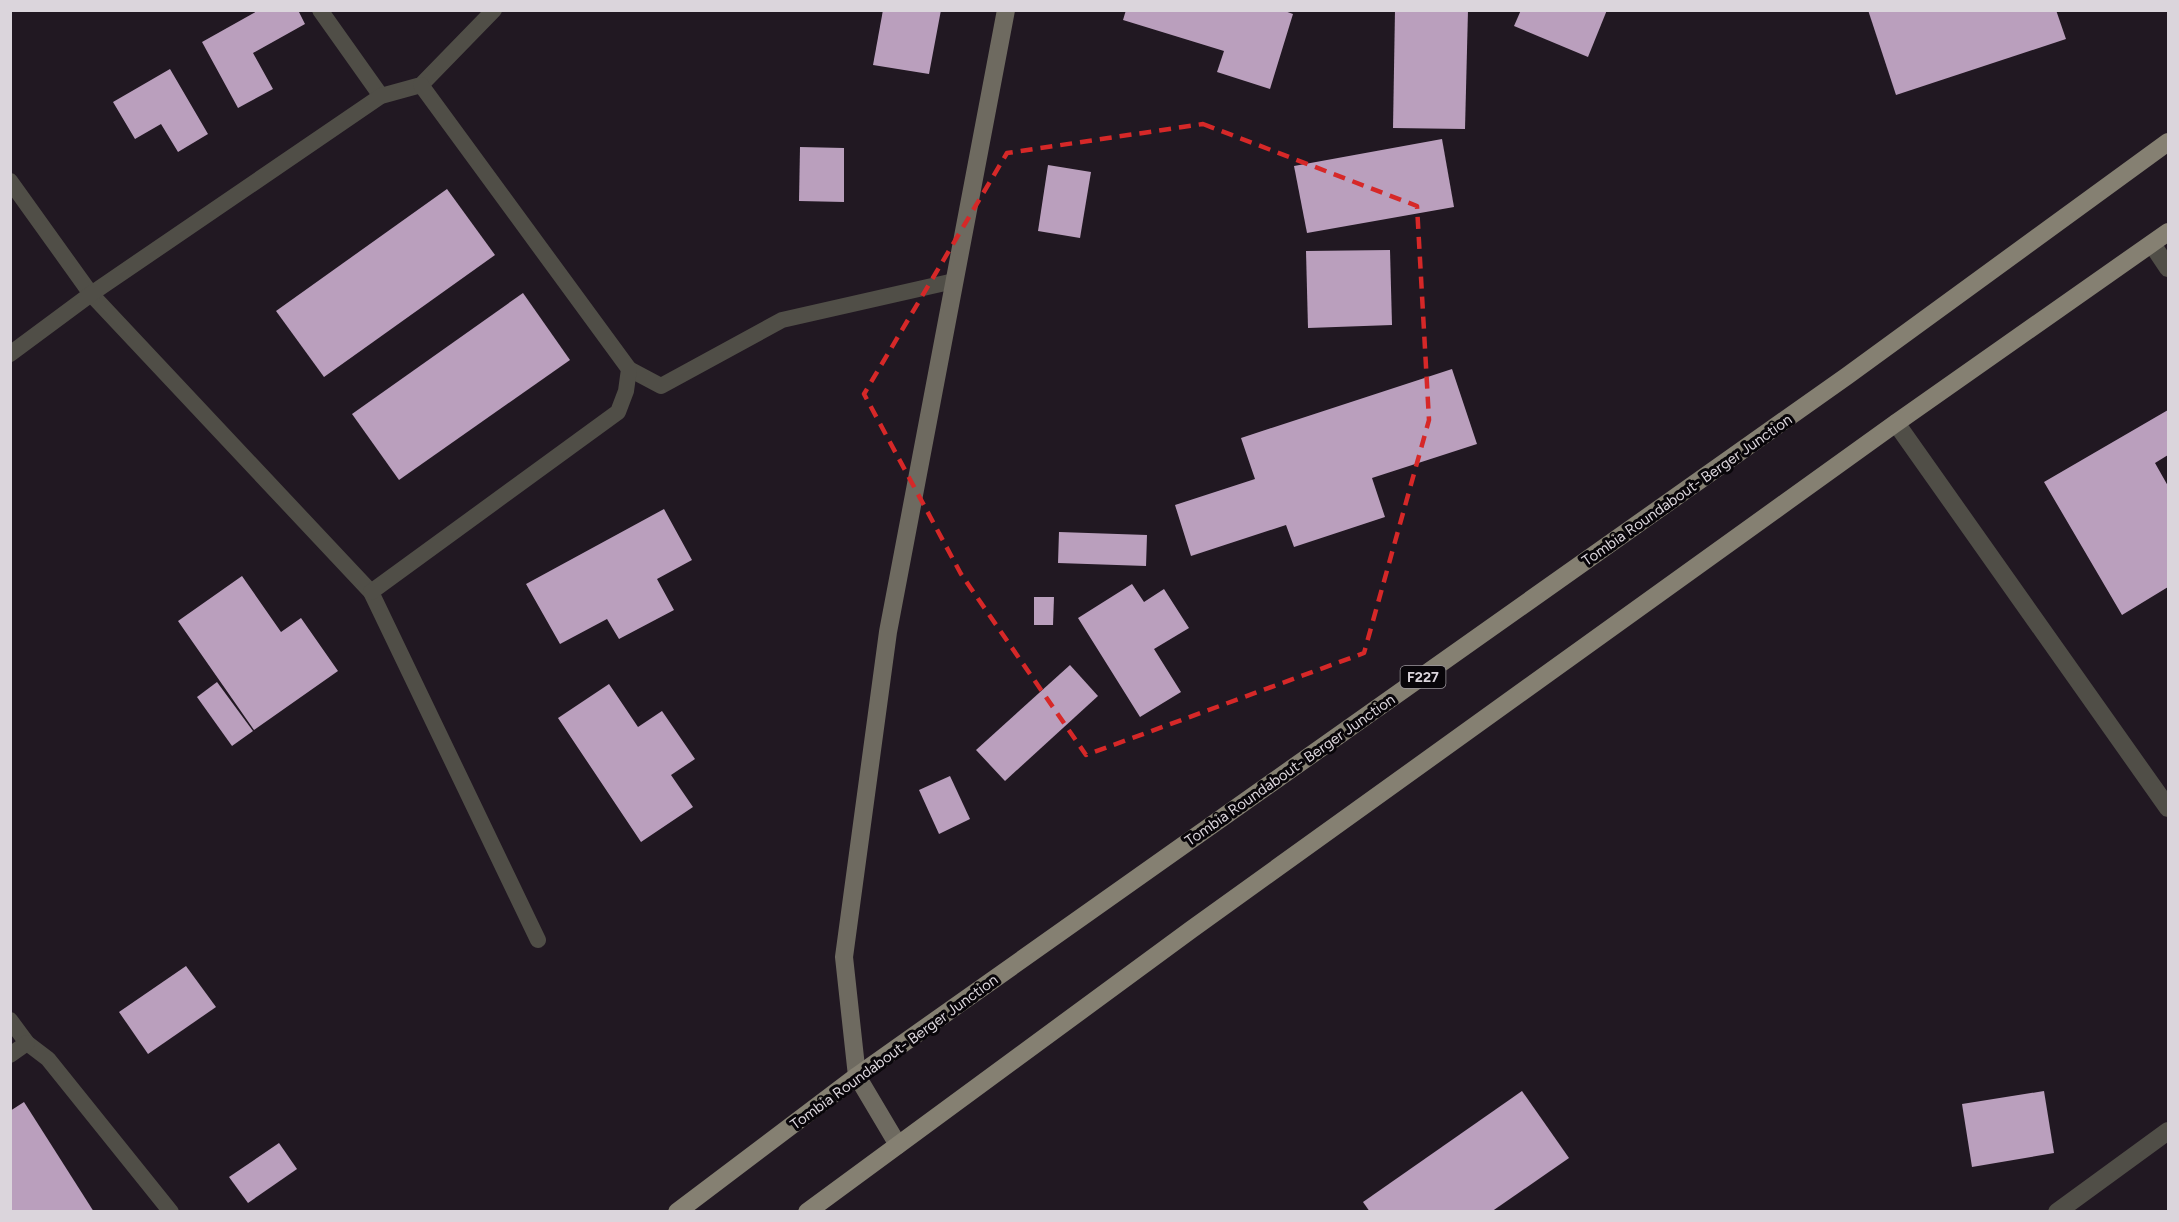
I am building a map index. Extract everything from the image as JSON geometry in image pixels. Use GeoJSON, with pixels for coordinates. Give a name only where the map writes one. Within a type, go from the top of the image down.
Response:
{"type":"FeatureCollection","features":[{"type":"Feature","properties":{"kind":"main road","name":"Tombia Roundabout- Berger Junction"},"geometry":{"type":"LineString","coordinates":[[677,1212],[857,1076],[1838,383],[2169,142]]}},
{"type":"Feature","properties":{"kind":"main road"},"geometry":{"type":"LineString","coordinates":[[807,1212],[1192,928],[1896,423],[2169,232]]}},
{"type":"Feature","properties":{"kind":"street"},"geometry":{"type":"LineString","coordinates":[[898,1145],[857,1076],[844,957],[888,632],[1006,10]]}},
{"type":"Feature","properties":{"kind":"street"},"geometry":{"type":"LineString","coordinates":[[2152,244],[2169,268]]}},
{"type":"Feature","properties":{"kind":"street"},"geometry":{"type":"LineString","coordinates":[[1896,423],[2169,808]]}},
{"type":"Feature","properties":{"kind":"street"},"geometry":{"type":"LineString","coordinates":[[2057,1212],[2169,1131]]}},
{"type":"Feature","properties":{"kind":"lane"},"geometry":{"type":"LineString","coordinates":[[320,10],[381,96]]}},
{"type":"Feature","properties":{"kind":"lane"},"geometry":{"type":"LineString","coordinates":[[10,354],[91,294],[381,96],[421,85],[494,10]]}},
{"type":"Feature","properties":{"kind":"lane"},"geometry":{"type":"LineString","coordinates":[[421,85],[629,369],[661,386],[782,320],[954,281]]}},
{"type":"Feature","properties":{"kind":"lane"},"geometry":{"type":"LineString","coordinates":[[10,181],[91,294],[371,592],[538,940]]}},
{"type":"Feature","properties":{"kind":"lane"},"geometry":{"type":"LineString","coordinates":[[371,592],[618,412],[626,391],[629,369]]}},
{"type":"Feature","properties":{"kind":"lane"},"geometry":{"type":"LineString","coordinates":[[10,1020],[27,1043],[48,1059],[171,1212]]}},
{"type":"Feature","properties":{"kind":"lane"},"geometry":{"type":"LineString","coordinates":[[10,1055],[27,1043]]}},
{"type":"Feature","properties":{"kind":"highlighted area"},"geometry":{"type":"Polygon","coordinates":[[[1203,124],[1417,206],[1429,420],[1364,653],[1086,755],[961,574],[864,394],[1007,153],[1203,124]]]}},
{"type":"Feature","properties":{"kind":"building"},"geometry":{"type":"Polygon","coordinates":[[[259,10],[298,10],[305,24],[253,53],[273,89],[238,108],[202,42],[259,10]]]}},
{"type":"Feature","properties":{"kind":"building"},"geometry":{"type":"Polygon","coordinates":[[[883,10],[941,10],[929,74],[873,65],[883,10]]]}},
{"type":"Feature","properties":{"kind":"building"},"geometry":{"type":"Polygon","coordinates":[[[1126,10],[1282,10],[1293,14],[1270,89],[1217,72],[1224,51],[1123,20],[1126,10]]]}},
{"type":"Feature","properties":{"kind":"building"},"geometry":{"type":"Polygon","coordinates":[[[1395,10],[1468,10],[1465,129],[1393,128],[1395,10]]]}},
{"type":"Feature","properties":{"kind":"building"},"geometry":{"type":"Polygon","coordinates":[[[1521,10],[1607,10],[1588,57],[1514,26],[1521,10]]]}},
{"type":"Feature","properties":{"kind":"building"},"geometry":{"type":"Polygon","coordinates":[[[1868,10],[2056,10],[2066,39],[1896,95],[1868,10]]]}},
{"type":"Feature","properties":{"kind":"building"},"geometry":{"type":"Polygon","coordinates":[[[170,69],[208,134],[178,152],[161,124],[135,139],[113,102],[170,69]]]}},
{"type":"Feature","properties":{"kind":"building"},"geometry":{"type":"Polygon","coordinates":[[[1442,139],[1454,207],[1307,233],[1294,166],[1442,139]]]}},
{"type":"Feature","properties":{"kind":"building"},"geometry":{"type":"Polygon","coordinates":[[[800,147],[844,148],[844,202],[799,201],[800,147]]]}},
{"type":"Feature","properties":{"kind":"building"},"geometry":{"type":"Polygon","coordinates":[[[1048,165],[1091,172],[1080,238],[1038,231],[1048,165]]]}},
{"type":"Feature","properties":{"kind":"building"},"geometry":{"type":"Polygon","coordinates":[[[447,189],[495,255],[324,377],[276,311],[447,189]]]}},
{"type":"Feature","properties":{"kind":"building"},"geometry":{"type":"Polygon","coordinates":[[[1390,250],[1392,325],[1308,328],[1306,251],[1390,250]]]}},
{"type":"Feature","properties":{"kind":"building"},"geometry":{"type":"Polygon","coordinates":[[[523,293],[570,360],[399,480],[352,414],[523,293]]]}},
{"type":"Feature","properties":{"kind":"building"},"geometry":{"type":"Polygon","coordinates":[[[1452,369],[1477,444],[1372,478],[1385,517],[1294,547],[1286,525],[1191,556],[1175,505],[1255,479],[1241,438],[1452,369]]]}},
{"type":"Feature","properties":{"kind":"building"},"geometry":{"type":"Polygon","coordinates":[[[2168,410],[2168,455],[2155,463],[2168,486],[2168,587],[2122,615],[2044,482],[2168,410]]]}},
{"type":"Feature","properties":{"kind":"building"},"geometry":{"type":"Polygon","coordinates":[[[664,509],[692,560],[657,579],[674,610],[619,639],[607,619],[560,644],[526,584],[664,509]]]}},
{"type":"Feature","properties":{"kind":"building"},"geometry":{"type":"Polygon","coordinates":[[[1059,532],[1147,535],[1146,566],[1058,563],[1059,532]]]}},
{"type":"Feature","properties":{"kind":"building"},"geometry":{"type":"Polygon","coordinates":[[[242,576],[281,632],[301,618],[338,671],[254,730],[178,621],[242,576]]]}},
{"type":"Feature","properties":{"kind":"building"},"geometry":{"type":"Polygon","coordinates":[[[1132,584],[1144,602],[1164,589],[1189,628],[1154,649],[1181,692],[1140,717],[1078,618],[1132,584]]]}},
{"type":"Feature","properties":{"kind":"building"},"geometry":{"type":"Polygon","coordinates":[[[1034,597],[1054,597],[1053,625],[1034,625],[1034,597]]]}},
{"type":"Feature","properties":{"kind":"building"},"geometry":{"type":"Polygon","coordinates":[[[1070,665],[1098,696],[1005,781],[976,750],[1070,665]]]}},
{"type":"Feature","properties":{"kind":"building"},"geometry":{"type":"Polygon","coordinates":[[[217,682],[253,731],[232,746],[197,697],[217,682]]]}},
{"type":"Feature","properties":{"kind":"building"},"geometry":{"type":"Polygon","coordinates":[[[609,684],[638,727],[662,711],[695,759],[671,775],[693,807],[641,842],[558,718],[609,684]]]}},
{"type":"Feature","properties":{"kind":"building"},"geometry":{"type":"Polygon","coordinates":[[[950,776],[970,819],[939,834],[919,790],[950,776]]]}},
{"type":"Feature","properties":{"kind":"building"},"geometry":{"type":"Polygon","coordinates":[[[186,966],[216,1007],[148,1054],[119,1012],[186,966]]]}},
{"type":"Feature","properties":{"kind":"building"},"geometry":{"type":"Polygon","coordinates":[[[1522,1091],[1569,1158],[1491,1212],[1370,1212],[1363,1202],[1522,1091]]]}},
{"type":"Feature","properties":{"kind":"building"},"geometry":{"type":"Polygon","coordinates":[[[2044,1091],[2054,1153],[1972,1167],[1962,1104],[2044,1091]]]}},
{"type":"Feature","properties":{"kind":"building"},"geometry":{"type":"Polygon","coordinates":[[[24,1102],[94,1212],[10,1212],[10,1111],[24,1102]]]}},
{"type":"Feature","properties":{"kind":"building"},"geometry":{"type":"Polygon","coordinates":[[[279,1143],[297,1169],[248,1203],[229,1177],[279,1143]]]}}]}
